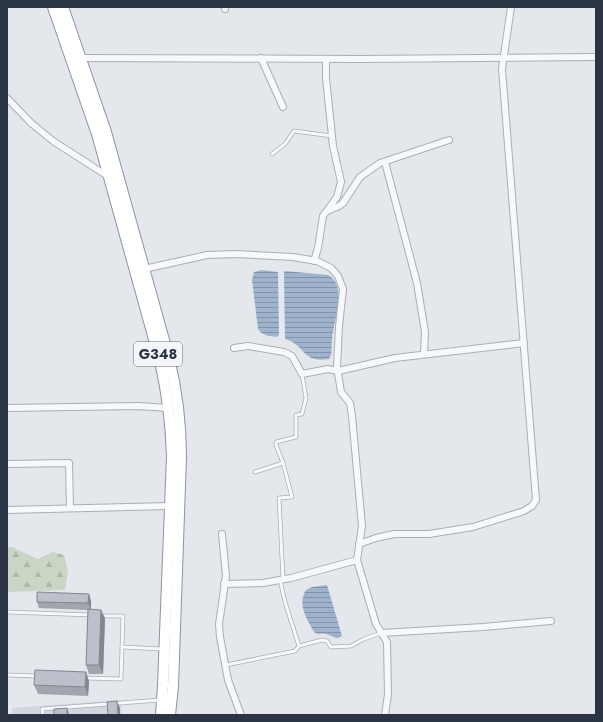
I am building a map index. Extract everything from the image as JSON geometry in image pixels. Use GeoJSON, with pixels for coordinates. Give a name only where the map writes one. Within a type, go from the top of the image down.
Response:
{"type":"FeatureCollection","features":[{"type":"Feature","properties":{"kind":"highway","name":"G348"},"geometry":{"type":"LineString","coordinates":[[53,7],[97,134],[160,361],[169,408],[172,451],[165,649],[161,715]]}},
{"type":"Feature","properties":{"kind":"highway","name":"G348"},"geometry":{"type":"LineString","coordinates":[[63,7],[106,132],[173,374],[180,424],[181,456],[176,620],[170,715]]}},
{"type":"Feature","properties":{"kind":"street"},"geometry":{"type":"LineString","coordinates":[[360,544],[376,538],[394,534],[429,534],[473,527],[524,511],[532,506],[536,500],[502,69],[511,7]]}},
{"type":"Feature","properties":{"kind":"street"},"geometry":{"type":"LineString","coordinates":[[81,58],[326,59],[596,57]]}},
{"type":"Feature","properties":{"kind":"street"},"geometry":{"type":"LineString","coordinates":[[261,58],[283,107]]}},
{"type":"Feature","properties":{"kind":"street"},"geometry":{"type":"LineString","coordinates":[[314,261],[320,241],[321,221],[325,211],[337,197],[341,182],[333,146],[326,78],[326,59]]}},
{"type":"Feature","properties":{"kind":"street"},"geometry":{"type":"LineString","coordinates":[[7,98],[31,123],[53,141],[109,177]]}},
{"type":"Feature","properties":{"kind":"street"},"geometry":{"type":"LineString","coordinates":[[325,211],[343,203],[360,176],[380,163],[449,140]]}},
{"type":"Feature","properties":{"kind":"street"},"geometry":{"type":"LineString","coordinates":[[385,162],[417,283],[425,332],[424,354]]}},
{"type":"Feature","properties":{"kind":"street"},"geometry":{"type":"LineString","coordinates":[[144,269],[207,255],[274,255],[322,263],[338,276],[342,284],[343,293],[339,326],[338,371],[341,392],[350,403],[362,526],[357,560],[376,624],[386,642],[388,694],[386,715]]}},
{"type":"Feature","properties":{"kind":"street"},"geometry":{"type":"LineString","coordinates":[[234,348],[248,346],[284,352],[292,356],[302,374],[328,369],[338,371],[395,358],[524,343]]}},
{"type":"Feature","properties":{"kind":"street"},"geometry":{"type":"LineString","coordinates":[[7,408],[138,406],[169,408]]}},
{"type":"Feature","properties":{"kind":"street"},"geometry":{"type":"LineString","coordinates":[[7,464],[69,464],[70,508]]}},
{"type":"Feature","properties":{"kind":"street"},"geometry":{"type":"LineString","coordinates":[[7,510],[169,506]]}},
{"type":"Feature","properties":{"kind":"street"},"geometry":{"type":"LineString","coordinates":[[222,534],[226,576],[219,624],[224,665],[241,715]]}},
{"type":"Feature","properties":{"kind":"street"},"geometry":{"type":"LineString","coordinates":[[224,584],[263,583],[281,580],[357,560]]}},
{"type":"Feature","properties":{"kind":"street"},"geometry":{"type":"LineString","coordinates":[[381,633],[551,621]]}},
{"type":"Feature","properties":{"kind":"lane"},"geometry":{"type":"LineString","coordinates":[[272,154],[285,144],[294,131],[332,136]]}},
{"type":"Feature","properties":{"kind":"lane"},"geometry":{"type":"LineString","coordinates":[[299,646],[284,602],[281,580],[279,498],[292,496],[276,442],[296,437],[296,415],[302,414],[306,398],[302,374]]}},
{"type":"Feature","properties":{"kind":"lane"},"geometry":{"type":"LineString","coordinates":[[255,472],[283,463]]}},
{"type":"Feature","properties":{"kind":"lane"},"geometry":{"type":"LineString","coordinates":[[7,612],[92,615]]}},
{"type":"Feature","properties":{"kind":"lane"},"geometry":{"type":"LineString","coordinates":[[83,678],[121,679],[123,616],[100,616]]}},
{"type":"Feature","properties":{"kind":"lane"},"geometry":{"type":"LineString","coordinates":[[224,665],[295,651],[299,646],[322,640],[326,641],[331,647],[346,647],[381,633]]}},
{"type":"Feature","properties":{"kind":"lane"},"geometry":{"type":"LineString","coordinates":[[122,647],[165,649]]}},
{"type":"Feature","properties":{"kind":"lane"},"geometry":{"type":"LineString","coordinates":[[7,675],[45,676]]}},
{"type":"Feature","properties":{"kind":"lane"},"geometry":{"type":"LineString","coordinates":[[43,715],[42,709],[162,700]]}},
{"type":"Feature","properties":{"kind":"shaded area"},"geometry":{"type":"Polygon","coordinates":[[[121,700],[122,715],[13,715],[12,708],[121,700]]]}},
{"type":"Feature","properties":{"kind":"green space"},"geometry":{"type":"Polygon","coordinates":[[[7,547],[12,547],[38,559],[53,552],[64,555],[68,571],[65,590],[7,592],[7,547]]]}},
{"type":"Feature","properties":{"kind":"water"},"geometry":{"type":"Polygon","coordinates":[[[262,270],[278,272],[279,335],[277,337],[264,334],[258,329],[252,280],[254,272],[262,270]]]}},
{"type":"Feature","properties":{"kind":"water"},"geometry":{"type":"Polygon","coordinates":[[[285,271],[328,275],[334,279],[336,283],[339,295],[329,359],[314,359],[304,353],[297,345],[285,339],[285,271]]]}},
{"type":"Feature","properties":{"kind":"water"},"geometry":{"type":"Polygon","coordinates":[[[327,585],[342,636],[338,638],[314,632],[304,612],[302,601],[306,590],[312,587],[327,585]]]}},
{"type":"Feature","properties":{"kind":"building"},"geometry":{"type":"Polygon","coordinates":[[[37,592],[89,594],[88,603],[37,602],[37,592]]]}},
{"type":"Feature","properties":{"kind":"building"},"geometry":{"type":"Polygon","coordinates":[[[88,609],[101,610],[99,665],[86,665],[88,609]]]}},
{"type":"Feature","properties":{"kind":"building"},"geometry":{"type":"Polygon","coordinates":[[[35,670],[86,672],[85,687],[34,685],[35,670]]]}},
{"type":"Feature","properties":{"kind":"building"},"geometry":{"type":"Polygon","coordinates":[[[117,701],[118,715],[108,715],[107,702],[117,701]]]}},
{"type":"Feature","properties":{"kind":"building"},"geometry":{"type":"Polygon","coordinates":[[[67,708],[67,715],[54,715],[54,709],[67,708]]]}}]}
